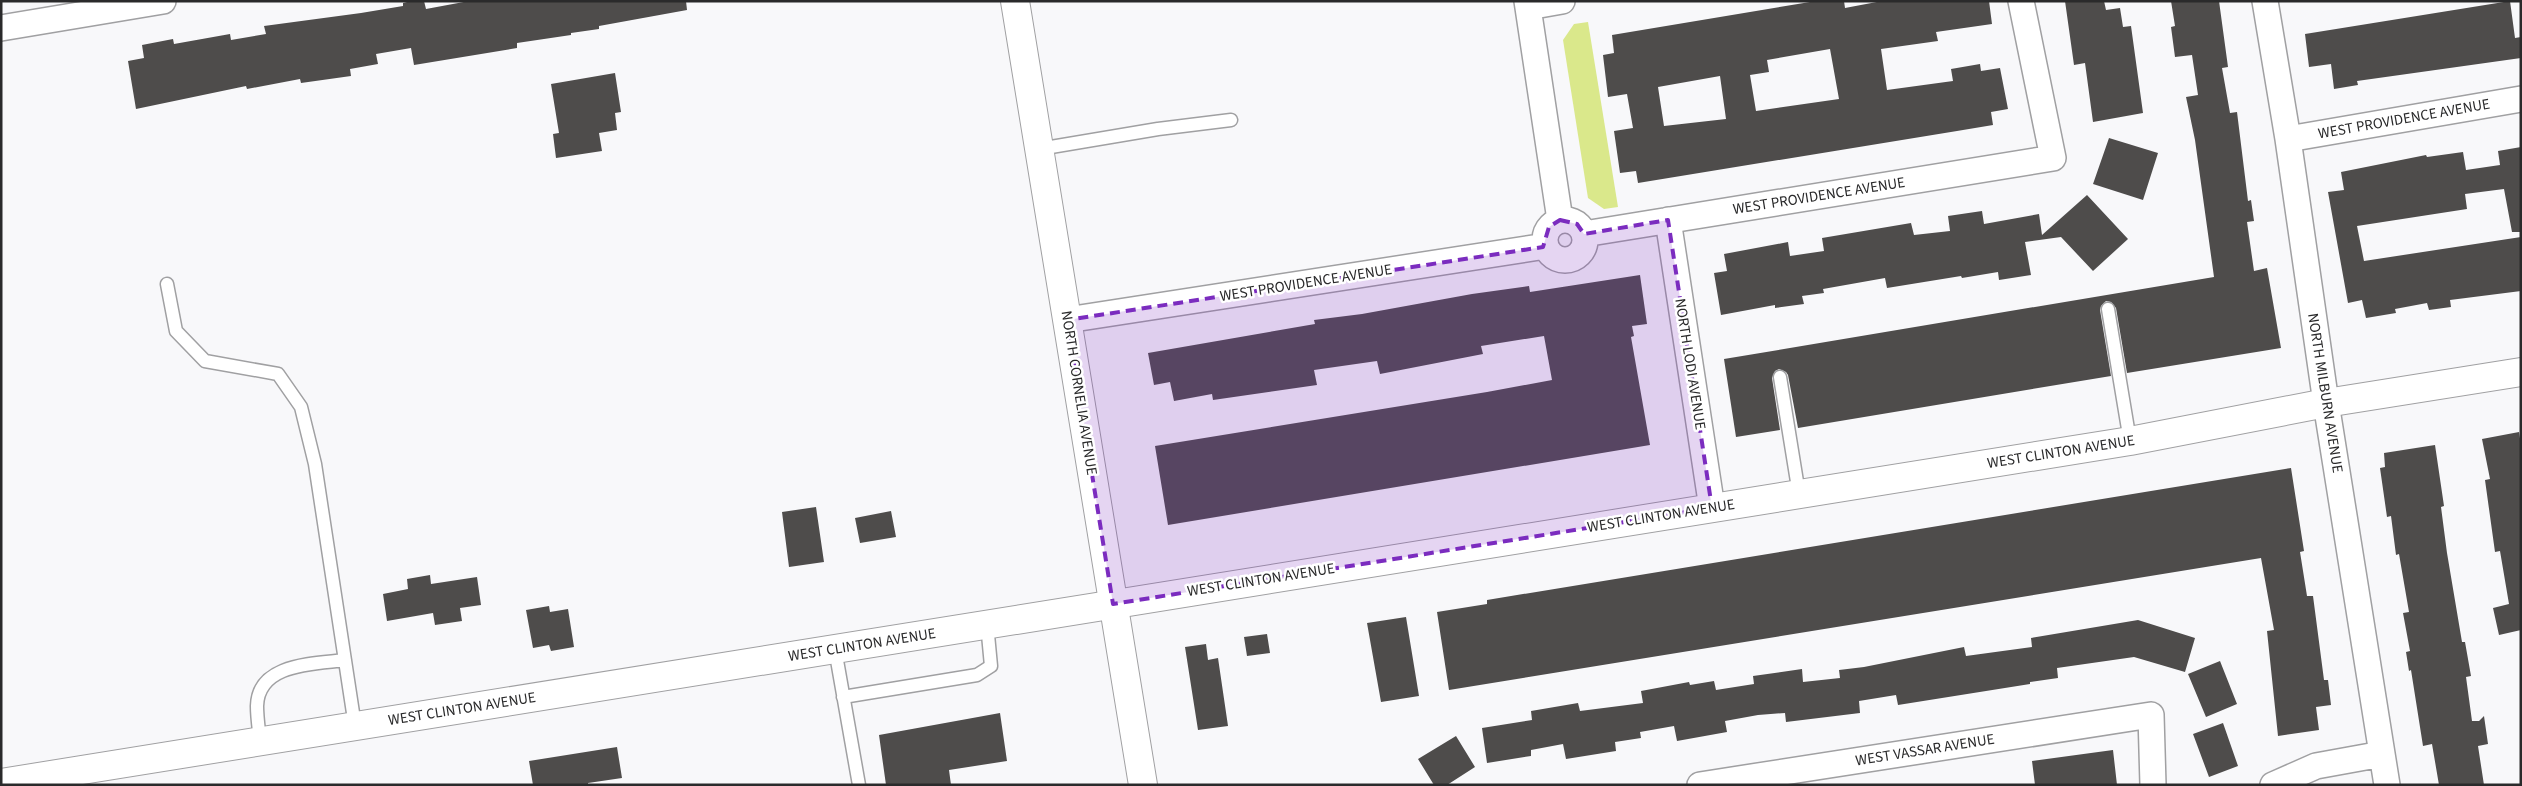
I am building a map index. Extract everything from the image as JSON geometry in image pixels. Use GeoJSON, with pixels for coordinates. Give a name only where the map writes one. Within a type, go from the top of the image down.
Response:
{"type":"FeatureCollection","features":[{"type":"Feature","properties":{"kind":"main road","name":"NORTH CORNELIA AVENUE"},"geometry":{"type":"LineString","coordinates":[[1015,1],[1142,785]]}},
{"type":"Feature","properties":{"kind":"main road","name":"WEST CLINTON AVENUE"},"geometry":{"type":"LineString","coordinates":[[1,783],[32,782],[355,726],[2130,441],[2326,403],[2521,372]]}},
{"type":"Feature","properties":{"kind":"street"},"geometry":{"type":"LineString","coordinates":[[1,28],[163,1]]}},
{"type":"Feature","properties":{"kind":"street"},"geometry":{"type":"LineString","coordinates":[[1560,220],[1528,4],[1562,1]]}},
{"type":"Feature","properties":{"kind":"street","name":"WEST PROVIDENCE AVENUE"},"geometry":{"type":"LineString","coordinates":[[1584,234],[2053,158],[2021,1]]}},
{"type":"Feature","properties":{"kind":"street","name":"NORTH MILBURN AVENUE"},"geometry":{"type":"LineString","coordinates":[[2265,1],[2288,140],[2326,403],[2387,785]]}},
{"type":"Feature","properties":{"kind":"street","name":"WEST PROVIDENCE AVENUE"},"geometry":{"type":"LineString","coordinates":[[2288,140],[2521,99]]}},
{"type":"Feature","properties":{"kind":"street"},"geometry":{"type":"LineString","coordinates":[[1566,219],[1578,224],[1584,234],[1584,248],[1574,257],[1568,259],[1554,257],[1546,246],[1546,233],[1554,223],[1560,220],[1566,219]]}},
{"type":"Feature","properties":{"kind":"street","name":"NORTH LODI AVENUE"},"geometry":{"type":"LineString","coordinates":[[1668,220],[1712,508]]}},
{"type":"Feature","properties":{"kind":"street","name":"WEST PROVIDENCE AVENUE"},"geometry":{"type":"LineString","coordinates":[[1067,320],[1546,246]]}},
{"type":"Feature","properties":{"kind":"street","name":"WEST VASSAR AVENUE"},"geometry":{"type":"LineString","coordinates":[[1700,785],[2151,715],[2154,785]]}},
{"type":"Feature","properties":{"kind":"street"},"geometry":{"type":"LineString","coordinates":[[2273,785],[2316,766],[2382,754]]}},
{"type":"Feature","properties":{"kind":"lane"},"geometry":{"type":"LineString","coordinates":[[1039,149],[1158,128],[1232,120]]}},
{"type":"Feature","properties":{"kind":"lane"},"geometry":{"type":"LineString","coordinates":[[167,284],[176,331],[206,361],[278,374],[302,407],[315,464],[355,726]]}},
{"type":"Feature","properties":{"kind":"lane"},"geometry":{"type":"LineString","coordinates":[[2108,309],[2130,441]]}},
{"type":"Feature","properties":{"kind":"lane"},"geometry":{"type":"LineString","coordinates":[[1780,377],[1799,494]]}},
{"type":"Feature","properties":{"kind":"lane"},"geometry":{"type":"LineString","coordinates":[[843,697],[977,675],[991,666],[986,624]]}},
{"type":"Feature","properties":{"kind":"lane"},"geometry":{"type":"LineString","coordinates":[[835,649],[859,785]]}},
{"type":"Feature","properties":{"kind":"lane"},"geometry":{"type":"LineString","coordinates":[[260,742],[257,704],[267,680],[287,668],[345,660]]}},
{"type":"Feature","properties":{"kind":"highlighted area"},"geometry":{"type":"Polygon","coordinates":[[[1560,220],[1577,224],[1584,234],[1668,220],[1712,508],[1113,604],[1067,320],[1543,247],[1549,227],[1560,220]]]}},
{"type":"Feature","properties":{"kind":"green space"},"geometry":{"type":"Polygon","coordinates":[[[1588,22],[1618,207],[1604,209],[1588,198],[1563,40],[1574,24],[1588,22]]]}},
{"type":"Feature","properties":{"kind":"building"},"geometry":{"type":"Polygon","coordinates":[[[424,1],[426,9],[469,1],[686,1],[687,10],[599,26],[599,29],[571,33],[571,35],[517,43],[517,48],[414,65],[411,48],[376,54],[378,64],[350,69],[351,76],[301,83],[300,79],[247,89],[246,86],[136,109],[128,61],[144,58],[142,45],[173,39],[174,44],[230,34],[231,40],[266,34],[264,26],[403,6],[403,3],[424,1]]]}},
{"type":"Feature","properties":{"kind":"building"},"geometry":{"type":"Polygon","coordinates":[[[1816,1],[1844,1],[1845,8],[1882,1],[1989,1],[1992,24],[1936,32],[1938,41],[1881,49],[1887,90],[1953,81],[1951,69],[1980,64],[1981,71],[2000,68],[2008,109],[1991,112],[1993,125],[1638,183],[1636,171],[1620,173],[1614,131],[1633,128],[1627,94],[1608,97],[1603,55],[1614,53],[1612,35],[1816,1]],[[1830,49],[1767,60],[1769,72],[1750,75],[1756,111],[1839,99],[1830,49]],[[1720,76],[1658,87],[1664,126],[1726,119],[1720,76]]]}},
{"type":"Feature","properties":{"kind":"building"},"geometry":{"type":"Polygon","coordinates":[[[2065,1],[2104,1],[2106,10],[2120,8],[2123,27],[2131,26],[2143,113],[2093,122],[2085,63],[2074,65],[2065,1]]]}},
{"type":"Feature","properties":{"kind":"building"},"geometry":{"type":"Polygon","coordinates":[[[2171,1],[2219,1],[2228,67],[2222,68],[2230,113],[2237,112],[2248,201],[2251,200],[2254,221],[2247,222],[2254,271],[2267,268],[2281,348],[2127,373],[2116,308],[2111,302],[2106,301],[2100,310],[2111,376],[1798,428],[1788,375],[1779,369],[1775,371],[1772,378],[1780,430],[1736,437],[1724,359],[2214,277],[2195,140],[2186,97],[2198,95],[2192,55],[2175,57],[2171,27],[2175,26],[2171,1]]]}},
{"type":"Feature","properties":{"kind":"building"},"geometry":{"type":"Polygon","coordinates":[[[2510,1],[2515,38],[2521,37],[2521,58],[2357,81],[2358,85],[2334,89],[2331,64],[2309,67],[2305,34],[2510,1]]]}},
{"type":"Feature","properties":{"kind":"building"},"geometry":{"type":"Polygon","coordinates":[[[615,73],[621,112],[615,113],[617,130],[599,133],[602,151],[556,158],[553,134],[559,133],[551,84],[615,73]]]}},
{"type":"Feature","properties":{"kind":"building"},"geometry":{"type":"Polygon","coordinates":[[[2109,138],[2158,153],[2143,200],[2093,184],[2109,138]]]}},
{"type":"Feature","properties":{"kind":"building"},"geometry":{"type":"Polygon","coordinates":[[[2521,147],[2521,232],[2512,232],[2504,189],[2465,194],[2467,209],[2357,226],[2364,261],[2521,237],[2521,291],[2450,300],[2451,307],[2429,310],[2427,303],[2395,309],[2396,313],[2366,318],[2362,300],[2348,303],[2328,192],[2344,190],[2341,172],[2426,155],[2427,157],[2463,152],[2466,170],[2500,165],[2498,151],[2521,147]]]}},
{"type":"Feature","properties":{"kind":"building"},"geometry":{"type":"Polygon","coordinates":[[[2087,195],[2128,239],[2093,271],[2061,237],[2025,242],[2031,275],[1999,280],[1998,272],[1887,288],[1885,278],[1823,289],[1824,293],[1802,296],[1804,304],[1775,308],[1775,305],[1721,315],[1714,273],[1727,271],[1724,254],[1788,242],[1790,256],[1824,251],[1822,238],[1911,223],[1914,235],[1950,231],[1948,216],[1982,211],[1984,224],[2039,214],[2042,235],[2087,195]]]}},
{"type":"Feature","properties":{"kind":"building"},"geometry":{"type":"Polygon","coordinates":[[[1640,275],[1647,324],[1632,326],[1634,336],[1631,337],[1650,445],[1168,525],[1155,446],[1552,380],[1544,336],[1481,346],[1483,354],[1380,374],[1377,361],[1314,370],[1317,385],[1213,400],[1212,394],[1174,401],[1170,382],[1154,385],[1148,353],[1315,324],[1314,320],[1362,314],[1472,294],[1529,286],[1530,292],[1640,275]]]}},
{"type":"Feature","properties":{"kind":"building"},"geometry":{"type":"Polygon","coordinates":[[[2519,432],[2521,445],[2521,630],[2499,635],[2493,608],[2509,604],[2500,551],[2495,552],[2485,480],[2490,479],[2482,439],[2519,432]]]}},
{"type":"Feature","properties":{"kind":"building"},"geometry":{"type":"Polygon","coordinates":[[[2435,445],[2444,506],[2441,507],[2447,553],[2462,642],[2465,642],[2471,676],[2466,677],[2472,721],[2479,721],[2484,716],[2488,744],[2478,746],[2484,785],[2439,785],[2432,744],[2423,746],[2411,670],[2409,671],[2406,652],[2410,651],[2403,613],[2409,612],[2399,554],[2396,555],[2391,516],[2387,517],[2380,468],[2385,467],[2384,453],[2435,445]]]}},
{"type":"Feature","properties":{"kind":"building"},"geometry":{"type":"Polygon","coordinates":[[[2291,468],[2304,551],[2300,552],[2307,596],[2313,596],[2324,680],[2328,680],[2331,705],[2316,707],[2319,730],[2278,736],[2267,631],[2274,630],[2261,558],[1449,690],[1437,612],[1487,604],[1487,600],[2291,468]]]}},
{"type":"Feature","properties":{"kind":"building"},"geometry":{"type":"Polygon","coordinates":[[[816,507],[824,562],[789,567],[782,512],[816,507]]]}},
{"type":"Feature","properties":{"kind":"building"},"geometry":{"type":"Polygon","coordinates":[[[891,511],[896,537],[860,543],[855,518],[891,511]]]}},
{"type":"Feature","properties":{"kind":"building"},"geometry":{"type":"Polygon","coordinates":[[[430,575],[431,584],[477,577],[481,605],[460,608],[462,621],[435,625],[433,613],[387,621],[383,594],[408,589],[407,579],[430,575]]]}},
{"type":"Feature","properties":{"kind":"building"},"geometry":{"type":"Polygon","coordinates":[[[549,606],[550,612],[568,609],[574,647],[551,651],[549,645],[533,648],[526,610],[549,606]]]}},
{"type":"Feature","properties":{"kind":"building"},"geometry":{"type":"Polygon","coordinates":[[[1406,617],[1419,696],[1381,702],[1367,623],[1406,617]]]}},
{"type":"Feature","properties":{"kind":"building"},"geometry":{"type":"Polygon","coordinates":[[[2138,620],[2195,638],[2185,672],[2134,657],[2057,668],[2058,678],[2030,682],[2030,684],[1898,705],[1896,695],[1859,701],[1860,713],[1786,722],[1785,713],[1758,715],[1725,721],[1727,732],[1677,741],[1674,726],[1640,732],[1641,738],[1615,742],[1616,751],[1566,759],[1563,744],[1531,750],[1531,756],[1487,763],[1482,728],[1532,720],[1531,711],[1578,703],[1580,711],[1643,703],[1641,691],[1689,682],[1690,685],[1714,681],[1716,690],[1754,684],[1753,676],[1802,669],[1803,682],[1840,678],[1839,670],[1864,667],[1964,647],[1966,656],[2032,647],[2031,638],[2138,620]]]}},
{"type":"Feature","properties":{"kind":"building"},"geometry":{"type":"Polygon","coordinates":[[[1267,634],[1270,653],[1247,656],[1244,637],[1267,634]]]}},
{"type":"Feature","properties":{"kind":"building"},"geometry":{"type":"Polygon","coordinates":[[[1206,644],[1208,660],[1218,658],[1228,726],[1198,730],[1185,647],[1206,644]]]}},
{"type":"Feature","properties":{"kind":"building"},"geometry":{"type":"Polygon","coordinates":[[[2220,661],[2237,704],[2206,717],[2188,674],[2220,661]]]}},
{"type":"Feature","properties":{"kind":"building"},"geometry":{"type":"Polygon","coordinates":[[[1000,713],[1007,761],[949,770],[951,785],[886,785],[879,735],[1000,713]]]}},
{"type":"Feature","properties":{"kind":"building"},"geometry":{"type":"Polygon","coordinates":[[[2223,723],[2238,766],[2209,777],[2193,734],[2223,723]]]}},
{"type":"Feature","properties":{"kind":"building"},"geometry":{"type":"Polygon","coordinates":[[[1456,736],[1475,767],[1447,785],[1434,785],[1418,759],[1456,736]]]}},
{"type":"Feature","properties":{"kind":"building"},"geometry":{"type":"Polygon","coordinates":[[[617,747],[622,778],[588,783],[588,785],[533,785],[529,761],[617,747]]]}},
{"type":"Feature","properties":{"kind":"building"},"geometry":{"type":"Polygon","coordinates":[[[2113,750],[2117,785],[2035,785],[2032,761],[2113,750]]]}}]}
